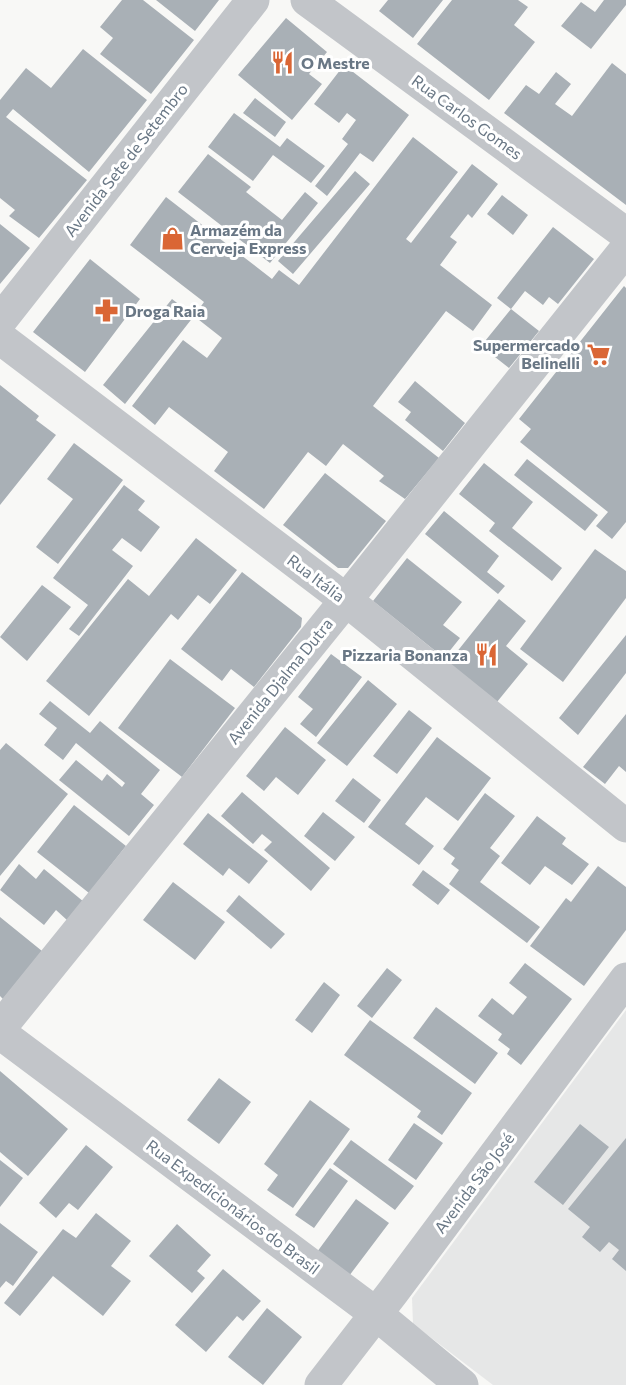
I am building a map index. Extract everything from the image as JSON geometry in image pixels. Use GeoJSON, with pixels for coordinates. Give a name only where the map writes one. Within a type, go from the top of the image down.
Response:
{"type":"FeatureCollection","features":[{"type":"Feature","properties":{"kind":"street","name":"Avenida Sete de Setembro"},"geometry":{"type":"LineString","coordinates":[[0,321],[254,0]]}},
{"type":"Feature","properties":{"kind":"street","name":"Rua Carlos Gomes"},"geometry":{"type":"LineString","coordinates":[[307,0],[626,234]]}},
{"type":"Feature","properties":{"kind":"street","name":"Avenida Djalma Dutra"},"geometry":{"type":"LineString","coordinates":[[0,1028],[626,249]]}},
{"type":"Feature","properties":{"kind":"street","name":"Rua Itália"},"geometry":{"type":"LineString","coordinates":[[0,339],[346,600],[626,826]]}},
{"type":"Feature","properties":{"kind":"street","name":"Avenida São José"},"geometry":{"type":"LineString","coordinates":[[321,1385],[626,979]]}},
{"type":"Feature","properties":{"kind":"street","name":"Rua Expedicionários do Brasil"},"geometry":{"type":"LineString","coordinates":[[0,1033],[375,1313],[462,1385]]}},
{"type":"Feature","properties":{"kind":"shaded area"},"geometry":{"type":"Polygon","coordinates":[[[626,1010],[626,1385],[493,1385],[413,1324],[412,1298],[626,1010]]]}},
{"type":"Feature","properties":{"kind":"building"},"geometry":{"type":"Polygon","coordinates":[[[122,0],[143,0],[194,40],[151,94],[100,54],[113,38],[100,27],[122,0]]]}},
{"type":"Feature","properties":{"kind":"building"},"geometry":{"type":"Polygon","coordinates":[[[156,0],[219,0],[195,31],[156,0]]]}},
{"type":"Feature","properties":{"kind":"building"},"geometry":{"type":"Polygon","coordinates":[[[388,0],[443,0],[413,38],[379,11],[388,0]]]}},
{"type":"Feature","properties":{"kind":"building"},"geometry":{"type":"Polygon","coordinates":[[[452,0],[518,0],[528,7],[514,25],[535,42],[489,100],[417,44],[452,0]]]}},
{"type":"Feature","properties":{"kind":"building"},"geometry":{"type":"Polygon","coordinates":[[[604,0],[626,0],[626,5],[591,49],[561,26],[581,2],[595,12],[604,0]]]}},
{"type":"Feature","properties":{"kind":"building","name":"O Mestre"},"geometry":{"type":"Polygon","coordinates":[[[286,18],[327,52],[309,74],[322,84],[292,120],[238,75],[286,18]]]}},
{"type":"Feature","properties":{"kind":"building"},"geometry":{"type":"Polygon","coordinates":[[[83,49],[147,100],[89,172],[13,109],[6,117],[87,180],[39,238],[9,216],[15,210],[0,198],[0,100],[26,68],[51,88],[83,49]]]}},
{"type":"Feature","properties":{"kind":"building"},"geometry":{"type":"Polygon","coordinates":[[[612,63],[626,74],[626,205],[504,113],[526,85],[539,94],[556,72],[571,84],[555,104],[572,116],[612,63]]]}},
{"type":"Feature","properties":{"kind":"building"},"geometry":{"type":"Polygon","coordinates":[[[344,65],[409,115],[373,162],[360,153],[327,196],[315,186],[348,144],[342,139],[356,120],[347,113],[339,123],[314,104],[344,65]]]}},
{"type":"Feature","properties":{"kind":"building"},"geometry":{"type":"Polygon","coordinates":[[[255,98],[286,122],[275,137],[243,113],[255,98]]]}},
{"type":"Feature","properties":{"kind":"building"},"geometry":{"type":"Polygon","coordinates":[[[234,113],[280,147],[287,138],[325,166],[311,183],[273,155],[253,181],[208,147],[234,113]]]}},
{"type":"Feature","properties":{"kind":"building"},"geometry":{"type":"Polygon","coordinates":[[[413,137],[458,172],[406,239],[411,243],[472,164],[498,184],[472,218],[468,214],[450,237],[457,242],[440,265],[492,305],[473,331],[446,311],[373,406],[439,458],[405,499],[379,481],[384,476],[343,444],[326,466],[308,452],[264,509],[214,471],[228,452],[169,407],[155,425],[132,406],[183,340],[207,358],[222,338],[194,316],[204,302],[130,245],[166,197],[272,279],[279,270],[299,285],[413,137]]]}},
{"type":"Feature","properties":{"kind":"building"},"geometry":{"type":"Polygon","coordinates":[[[208,154],[251,187],[246,192],[282,220],[305,192],[318,203],[270,263],[178,192],[208,154]]]}},
{"type":"Feature","properties":{"kind":"building"},"geometry":{"type":"Polygon","coordinates":[[[355,171],[370,184],[293,274],[278,261],[355,171]]]}},
{"type":"Feature","properties":{"kind":"building"},"geometry":{"type":"Polygon","coordinates":[[[502,195],[528,215],[513,235],[487,214],[502,195]]]}},
{"type":"Feature","properties":{"kind":"building"},"geometry":{"type":"Polygon","coordinates":[[[0,224],[30,248],[0,284],[0,224]]]}},
{"type":"Feature","properties":{"kind":"building"},"geometry":{"type":"Polygon","coordinates":[[[553,227],[594,259],[558,304],[549,297],[543,305],[525,291],[511,309],[497,298],[553,227]]]}},
{"type":"Feature","properties":{"kind":"building"},"geometry":{"type":"Polygon","coordinates":[[[90,259],[140,299],[85,372],[33,332],[90,259]]]}},
{"type":"Feature","properties":{"kind":"building","name":"Supermercado Belinelli"},"geometry":{"type":"Polygon","coordinates":[[[624,286],[626,288],[626,522],[612,539],[596,526],[608,512],[520,442],[531,429],[519,419],[624,286]]]}},
{"type":"Feature","properties":{"kind":"building"},"geometry":{"type":"Polygon","coordinates":[[[172,299],[194,316],[125,404],[103,385],[172,299]]]}},
{"type":"Feature","properties":{"kind":"building"},"geometry":{"type":"Polygon","coordinates":[[[511,309],[539,331],[509,368],[481,346],[511,309]]]}},
{"type":"Feature","properties":{"kind":"building"},"geometry":{"type":"Polygon","coordinates":[[[415,381],[465,423],[443,451],[405,420],[411,412],[398,402],[415,381]]]}},
{"type":"Feature","properties":{"kind":"building"},"geometry":{"type":"Polygon","coordinates":[[[0,385],[39,416],[36,420],[56,435],[0,505],[0,385]]]}},
{"type":"Feature","properties":{"kind":"building"},"geometry":{"type":"Polygon","coordinates":[[[74,443],[123,480],[58,564],[36,547],[73,499],[47,479],[74,443]]]}},
{"type":"Feature","properties":{"kind":"building"},"geometry":{"type":"Polygon","coordinates":[[[527,459],[598,515],[585,531],[514,475],[527,459]]]}},
{"type":"Feature","properties":{"kind":"building"},"geometry":{"type":"Polygon","coordinates":[[[484,463],[533,502],[512,528],[562,568],[552,581],[489,531],[495,523],[459,494],[484,463]]]}},
{"type":"Feature","properties":{"kind":"building"},"geometry":{"type":"Polygon","coordinates":[[[325,473],[386,521],[348,568],[338,568],[283,525],[325,473]]]}},
{"type":"Feature","properties":{"kind":"building"},"geometry":{"type":"Polygon","coordinates":[[[124,485],[145,501],[138,510],[160,527],[141,552],[122,538],[112,550],[133,566],[79,636],[69,629],[88,605],[53,578],[124,485]]]}},
{"type":"Feature","properties":{"kind":"building"},"geometry":{"type":"Polygon","coordinates":[[[444,511],[499,556],[487,572],[505,586],[498,594],[425,534],[444,511]]]}},
{"type":"Feature","properties":{"kind":"building"},"geometry":{"type":"Polygon","coordinates":[[[196,538],[237,570],[210,604],[198,595],[178,620],[171,614],[89,716],[46,681],[128,579],[149,596],[196,538]]]}},
{"type":"Feature","properties":{"kind":"building"},"geometry":{"type":"Polygon","coordinates":[[[595,549],[626,571],[626,598],[563,682],[520,649],[595,549]]]}},
{"type":"Feature","properties":{"kind":"building"},"geometry":{"type":"Polygon","coordinates":[[[407,558],[462,602],[443,625],[460,638],[444,658],[373,601],[407,558]]]}},
{"type":"Feature","properties":{"kind":"building"},"geometry":{"type":"Polygon","coordinates":[[[242,572],[302,618],[301,627],[254,687],[231,669],[222,681],[181,649],[242,572]]]}},
{"type":"Feature","properties":{"kind":"building"},"geometry":{"type":"Polygon","coordinates":[[[42,585],[71,607],[27,661],[0,637],[42,585]]]}},
{"type":"Feature","properties":{"kind":"building","name":"Pizzaria Bonanza"},"geometry":{"type":"Polygon","coordinates":[[[499,599],[526,621],[506,646],[528,664],[497,702],[448,663],[499,599]]]}},
{"type":"Feature","properties":{"kind":"building"},"geometry":{"type":"Polygon","coordinates":[[[626,635],[626,673],[578,735],[559,718],[626,635]]]}},
{"type":"Feature","properties":{"kind":"building"},"geometry":{"type":"Polygon","coordinates":[[[331,654],[362,677],[316,737],[300,724],[313,709],[298,697],[331,654]]]}},
{"type":"Feature","properties":{"kind":"building"},"geometry":{"type":"Polygon","coordinates":[[[170,659],[235,708],[182,777],[118,728],[170,659]]]}},
{"type":"Feature","properties":{"kind":"building"},"geometry":{"type":"Polygon","coordinates":[[[368,680],[397,704],[347,766],[317,743],[368,680]]]}},
{"type":"Feature","properties":{"kind":"building"},"geometry":{"type":"Polygon","coordinates":[[[50,701],[90,733],[100,721],[160,770],[141,794],[154,805],[129,836],[59,780],[76,760],[102,781],[107,774],[122,787],[125,783],[76,743],[63,760],[44,745],[57,728],[39,714],[50,701]]]}},
{"type":"Feature","properties":{"kind":"building"},"geometry":{"type":"Polygon","coordinates":[[[409,710],[432,728],[397,774],[373,756],[409,710]]]}},
{"type":"Feature","properties":{"kind":"building"},"geometry":{"type":"Polygon","coordinates":[[[626,714],[626,772],[619,766],[605,784],[583,767],[626,714]]]}},
{"type":"Feature","properties":{"kind":"building"},"geometry":{"type":"Polygon","coordinates":[[[285,727],[326,760],[298,795],[276,777],[264,791],[246,776],[285,727]]]}},
{"type":"Feature","properties":{"kind":"building"},"geometry":{"type":"Polygon","coordinates":[[[437,737],[491,778],[458,821],[426,797],[405,824],[434,846],[419,865],[368,827],[437,737]]]}},
{"type":"Feature","properties":{"kind":"building"},"geometry":{"type":"Polygon","coordinates":[[[6,743],[68,794],[0,876],[0,750],[6,743]]]}},
{"type":"Feature","properties":{"kind":"building"},"geometry":{"type":"Polygon","coordinates":[[[353,778],[381,800],[364,823],[335,801],[353,778]]]}},
{"type":"Feature","properties":{"kind":"building"},"geometry":{"type":"Polygon","coordinates":[[[242,792],[330,868],[311,891],[264,850],[272,842],[262,834],[253,844],[221,816],[242,792]]]}},
{"type":"Feature","properties":{"kind":"building"},"geometry":{"type":"Polygon","coordinates":[[[485,793],[515,816],[490,848],[500,856],[480,882],[540,927],[527,943],[449,884],[459,870],[451,864],[455,858],[443,849],[485,793]]]}},
{"type":"Feature","properties":{"kind":"building"},"geometry":{"type":"Polygon","coordinates":[[[74,805],[126,846],[89,893],[37,852],[74,805]]]}},
{"type":"Feature","properties":{"kind":"building"},"geometry":{"type":"Polygon","coordinates":[[[323,812],[355,837],[335,861],[304,836],[323,812]]]}},
{"type":"Feature","properties":{"kind":"building"},"geometry":{"type":"Polygon","coordinates":[[[208,813],[268,861],[249,884],[229,868],[223,876],[183,844],[208,813]]]}},
{"type":"Feature","properties":{"kind":"building"},"geometry":{"type":"Polygon","coordinates":[[[537,816],[566,838],[562,844],[589,864],[572,885],[545,866],[530,885],[501,863],[537,816]]]}},
{"type":"Feature","properties":{"kind":"building"},"geometry":{"type":"Polygon","coordinates":[[[19,864],[36,879],[44,869],[84,902],[68,921],[56,910],[44,925],[0,890],[19,864]]]}},
{"type":"Feature","properties":{"kind":"building"},"geometry":{"type":"Polygon","coordinates":[[[598,866],[626,887],[626,930],[584,986],[530,946],[566,898],[571,902],[598,866]]]}},
{"type":"Feature","properties":{"kind":"building"},"geometry":{"type":"Polygon","coordinates":[[[423,870],[450,890],[438,905],[412,885],[423,870]]]}},
{"type":"Feature","properties":{"kind":"building"},"geometry":{"type":"Polygon","coordinates":[[[173,882],[225,922],[195,960],[143,920],[173,882]]]}},
{"type":"Feature","properties":{"kind":"building"},"geometry":{"type":"Polygon","coordinates":[[[239,895],[285,934],[271,949],[226,911],[239,895]]]}},
{"type":"Feature","properties":{"kind":"building"},"geometry":{"type":"Polygon","coordinates":[[[0,917],[42,951],[3,999],[0,996],[0,917]]]}},
{"type":"Feature","properties":{"kind":"building"},"geometry":{"type":"Polygon","coordinates":[[[525,963],[572,999],[521,1065],[507,1054],[510,1049],[498,1040],[502,1034],[478,1016],[492,998],[513,1015],[527,997],[509,983],[525,963]]]}},
{"type":"Feature","properties":{"kind":"building"},"geometry":{"type":"Polygon","coordinates":[[[387,968],[402,980],[372,1018],[357,1006],[387,968]]]}},
{"type":"Feature","properties":{"kind":"building"},"geometry":{"type":"Polygon","coordinates":[[[324,982],[340,995],[312,1033],[295,1020],[324,982]]]}},
{"type":"Feature","properties":{"kind":"building"},"geometry":{"type":"Polygon","coordinates":[[[436,1007],[498,1053],[475,1084],[413,1038],[436,1007]]]}},
{"type":"Feature","properties":{"kind":"building"},"geometry":{"type":"Polygon","coordinates":[[[370,1020],[472,1093],[442,1135],[417,1117],[421,1111],[344,1055],[370,1020]]]}},
{"type":"Feature","properties":{"kind":"building"},"geometry":{"type":"Polygon","coordinates":[[[0,1071],[68,1129],[28,1176],[0,1152],[0,1071]]]}},
{"type":"Feature","properties":{"kind":"building"},"geometry":{"type":"Polygon","coordinates":[[[219,1078],[251,1102],[219,1144],[187,1120],[219,1078]]]}},
{"type":"Feature","properties":{"kind":"building"},"geometry":{"type":"Polygon","coordinates":[[[310,1100],[350,1129],[293,1208],[267,1190],[278,1175],[264,1164],[310,1100]]]}},
{"type":"Feature","properties":{"kind":"building"},"geometry":{"type":"Polygon","coordinates":[[[414,1123],[443,1143],[416,1180],[388,1160],[414,1123]]]}},
{"type":"Feature","properties":{"kind":"building"},"geometry":{"type":"Polygon","coordinates":[[[580,1124],[609,1147],[563,1205],[534,1182],[580,1124]]]}},
{"type":"Feature","properties":{"kind":"building"},"geometry":{"type":"Polygon","coordinates":[[[626,1138],[626,1271],[612,1259],[619,1250],[609,1242],[600,1252],[582,1237],[590,1227],[568,1209],[626,1138]]]}},
{"type":"Feature","properties":{"kind":"building"},"geometry":{"type":"Polygon","coordinates":[[[351,1140],[414,1186],[395,1210],[333,1164],[351,1140]]]}},
{"type":"Feature","properties":{"kind":"building"},"geometry":{"type":"Polygon","coordinates":[[[86,1145],[113,1167],[78,1210],[69,1203],[56,1218],[39,1203],[86,1145]]]}},
{"type":"Feature","properties":{"kind":"building"},"geometry":{"type":"Polygon","coordinates":[[[0,1160],[23,1178],[0,1207],[0,1160]]]}},
{"type":"Feature","properties":{"kind":"building"},"geometry":{"type":"Polygon","coordinates":[[[330,1168],[348,1181],[314,1228],[295,1215],[330,1168]]]}},
{"type":"Feature","properties":{"kind":"building"},"geometry":{"type":"Polygon","coordinates":[[[356,1199],[389,1223],[349,1276],[317,1252],[356,1199]]]}},
{"type":"Feature","properties":{"kind":"building"},"geometry":{"type":"Polygon","coordinates":[[[96,1213],[131,1241],[111,1266],[131,1281],[103,1316],[53,1276],[20,1316],[4,1303],[63,1229],[76,1238],[96,1213]]]}},
{"type":"Feature","properties":{"kind":"building"},"geometry":{"type":"Polygon","coordinates":[[[0,1223],[38,1252],[13,1286],[6,1281],[0,1288],[0,1223]]]}},
{"type":"Feature","properties":{"kind":"building"},"geometry":{"type":"Polygon","coordinates":[[[177,1224],[211,1255],[197,1271],[205,1278],[192,1293],[149,1256],[177,1224]]]}},
{"type":"Feature","properties":{"kind":"building"},"geometry":{"type":"Polygon","coordinates":[[[223,1269],[261,1301],[243,1321],[237,1316],[206,1352],[175,1325],[223,1269]]]}},
{"type":"Feature","properties":{"kind":"building"},"geometry":{"type":"Polygon","coordinates":[[[267,1308],[302,1337],[263,1385],[228,1357],[267,1308]]]}},
{"type":"Feature","properties":{"kind":"place","name":"O Mestre"},"geometry":{"type":"Point","coordinates":[283,63]}},
{"type":"Feature","properties":{"kind":"place","name":"Armazém da Cerveja Express"},"geometry":{"type":"Point","coordinates":[172,239]}},
{"type":"Feature","properties":{"kind":"place","name":"Droga Raia"},"geometry":{"type":"Point","coordinates":[107,311]}},
{"type":"Feature","properties":{"kind":"place","name":"Supermercado Belinelli"},"geometry":{"type":"Point","coordinates":[598,354]}},
{"type":"Feature","properties":{"kind":"place","name":"Pizzaria Bonanza"},"geometry":{"type":"Point","coordinates":[486,655]}}]}
